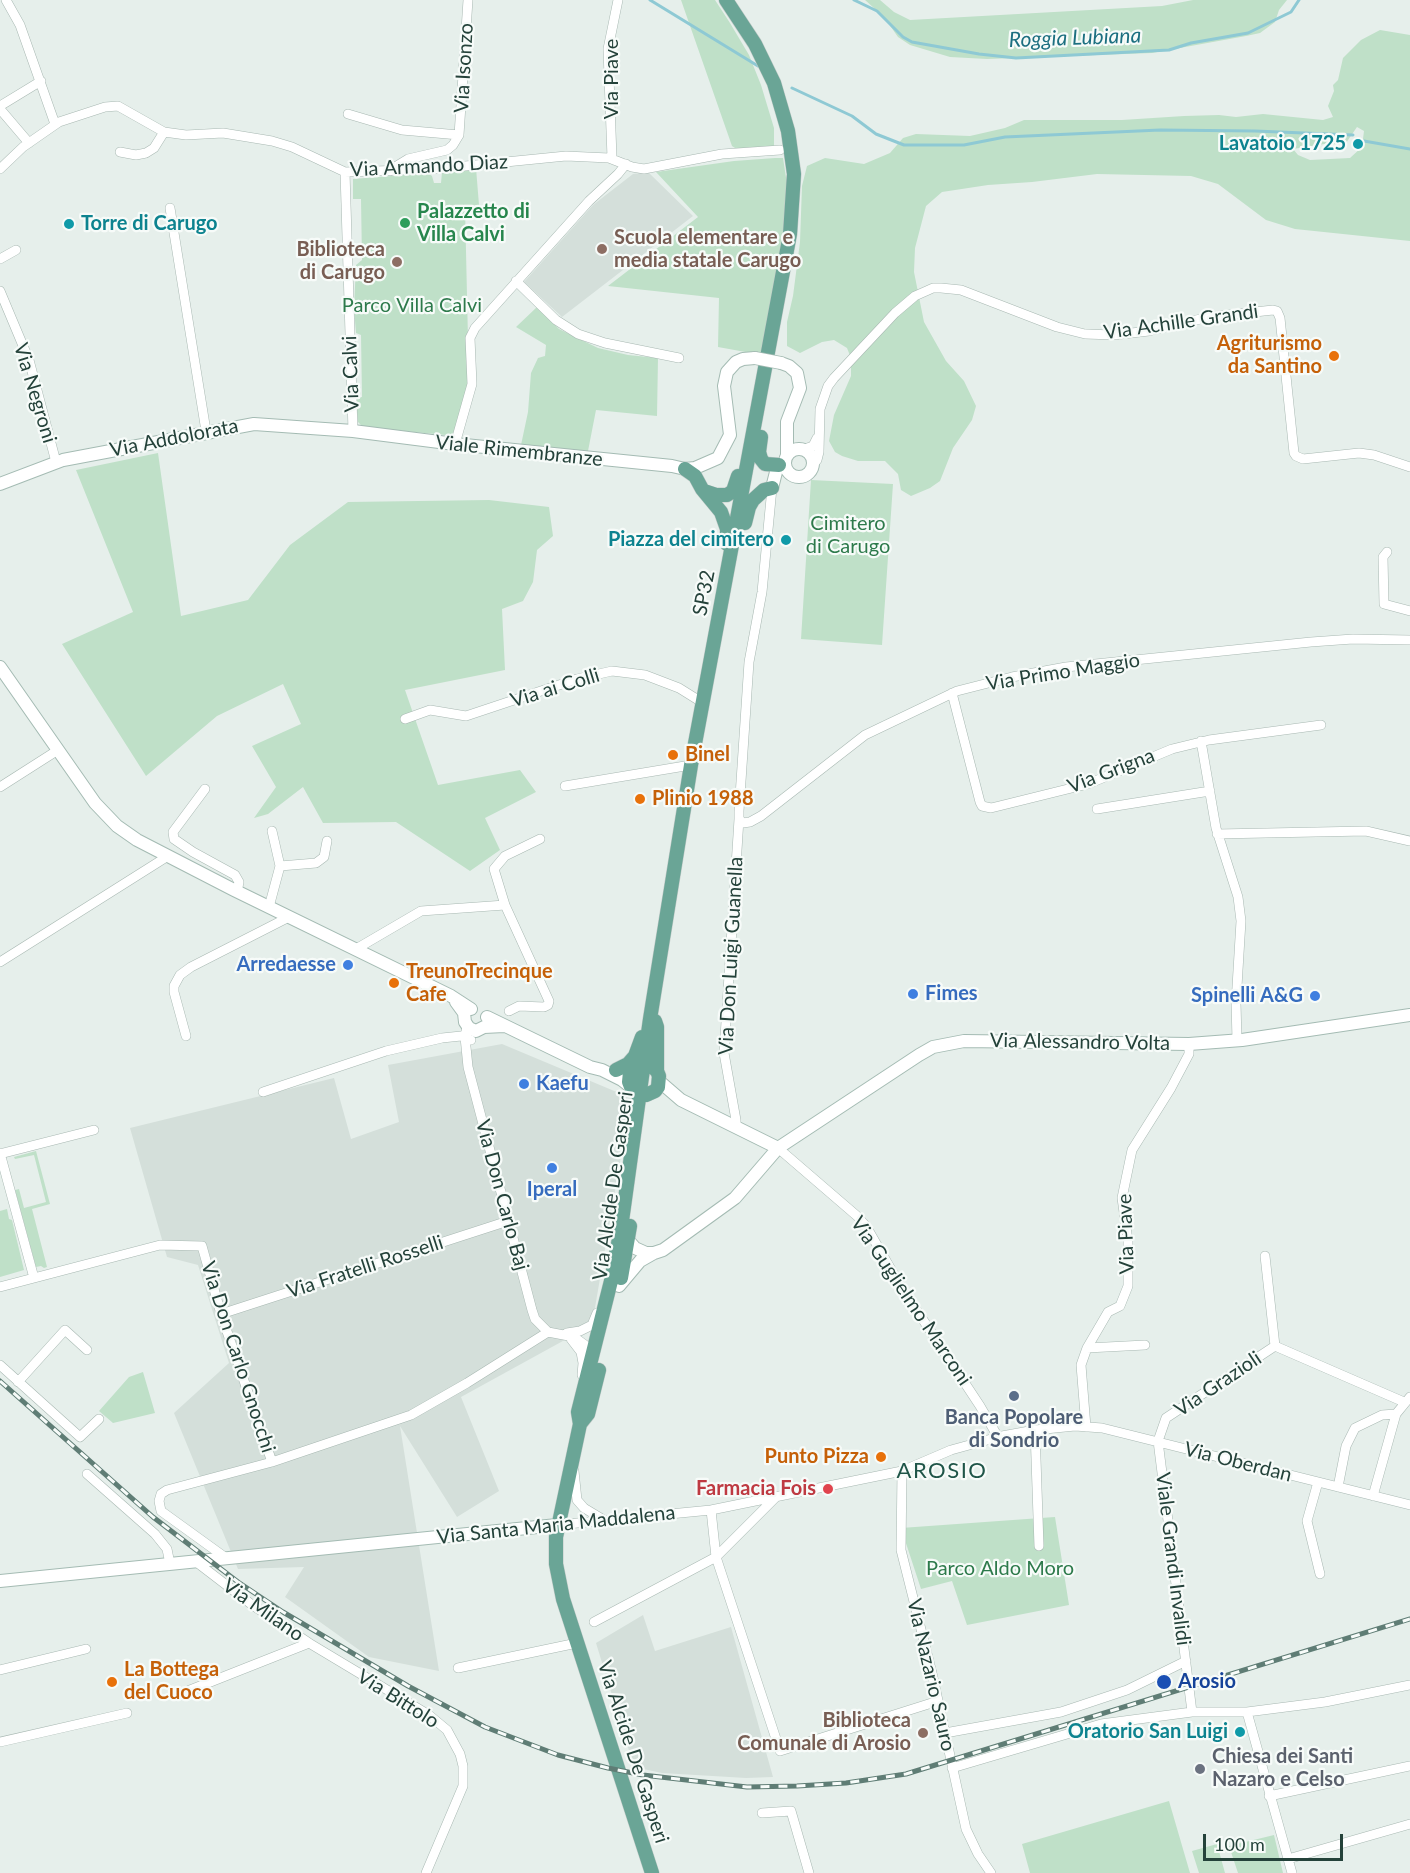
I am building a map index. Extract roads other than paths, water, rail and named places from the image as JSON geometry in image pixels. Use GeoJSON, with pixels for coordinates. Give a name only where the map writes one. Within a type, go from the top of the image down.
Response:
{"type":"FeatureCollection","features":[{"type":"Feature","properties":{"kind":"main road","name":"SP32"},"geometry":{"type":"LineString","coordinates":[[716,630],[790,234],[794,174],[788,131],[774,83],[755,45],[726,0]]}},
{"type":"Feature","properties":{"kind":"main road"},"geometry":{"type":"LineString","coordinates":[[764,373],[768,394],[759,455],[765,464],[790,454]]}},
{"type":"Feature","properties":{"kind":"main road"},"geometry":{"type":"LineString","coordinates":[[704,492],[720,496],[733,491],[750,412],[759,400]]}},
{"type":"Feature","properties":{"kind":"main road"},"geometry":{"type":"LineString","coordinates":[[685,469],[695,476],[704,492],[719,508],[728,534],[726,551],[729,565]]}},
{"type":"Feature","properties":{"kind":"main road"},"geometry":{"type":"LineString","coordinates":[[729,565],[740,548],[749,507],[764,490],[772,488]]}},
{"type":"Feature","properties":{"kind":"main road","name":"Via Alcide De Gasperi"},"geometry":{"type":"LineString","coordinates":[[652,1873],[563,1599],[558,1572],[557,1525],[582,1415],[619,1286],[639,1092],[649,1070],[652,1020],[663,947],[691,765],[716,630]]}},
{"type":"Feature","properties":{"kind":"main road"},"geometry":{"type":"LineString","coordinates":[[616,1070],[628,1064],[635,1056],[645,1025],[652,1020]]}},
{"type":"Feature","properties":{"kind":"main road"},"geometry":{"type":"LineString","coordinates":[[639,1092],[655,1091],[649,1070]]}},
{"type":"Feature","properties":{"kind":"main road","name":"Via Alcide De Gasperi"},"geometry":{"type":"LineString","coordinates":[[582,1415],[593,1372],[587,1361],[626,1230],[639,1092]]}},
{"type":"Feature","properties":{"kind":"street"},"geometry":{"type":"LineString","coordinates":[[6,0],[20,25],[55,124]]}},
{"type":"Feature","properties":{"kind":"street","name":"Via Isonzo"},"geometry":{"type":"LineString","coordinates":[[393,171],[394,167],[408,159],[447,150],[459,135],[468,0]]}},
{"type":"Feature","properties":{"kind":"street","name":"Via Piave"},"geometry":{"type":"LineString","coordinates":[[612,158],[608,49],[618,0]]}},
{"type":"Feature","properties":{"kind":"street"},"geometry":{"type":"LineString","coordinates":[[29,143],[0,108],[41,81]]}},
{"type":"Feature","properties":{"kind":"street","name":"Via Armando Diaz"},"geometry":{"type":"LineString","coordinates":[[0,169],[55,124],[105,107],[118,106],[142,117],[164,132],[186,135],[223,134],[264,140],[292,147],[345,172],[433,169],[566,156],[612,158],[638,168],[653,168],[722,154],[780,150]]}},
{"type":"Feature","properties":{"kind":"street","name":"Via Isonzo"},"geometry":{"type":"LineString","coordinates":[[348,114],[402,130],[459,135]]}},
{"type":"Feature","properties":{"kind":"street"},"geometry":{"type":"LineString","coordinates":[[120,152],[136,155],[146,153],[154,148],[164,132]]}},
{"type":"Feature","properties":{"kind":"street"},"geometry":{"type":"LineString","coordinates":[[455,444],[472,384],[470,338],[472,332],[589,201],[617,176],[626,164]]}},
{"type":"Feature","properties":{"kind":"street","name":"Via Calvi"},"geometry":{"type":"LineString","coordinates":[[345,172],[353,431]]}},
{"type":"Feature","properties":{"kind":"street"},"geometry":{"type":"LineString","coordinates":[[170,208],[206,431]]}},
{"type":"Feature","properties":{"kind":"street"},"geometry":{"type":"LineString","coordinates":[[0,259],[16,250]]}},
{"type":"Feature","properties":{"kind":"street"},"geometry":{"type":"LineString","coordinates":[[516,281],[556,320],[578,334],[605,343],[679,358]]}},
{"type":"Feature","properties":{"kind":"street","name":"Via Achille Grandi"},"geometry":{"type":"LineString","coordinates":[[813,465],[819,452],[820,409],[828,386],[895,313],[915,296],[933,288],[961,290],[1057,327],[1095,334],[1149,331],[1209,317],[1277,311],[1280,318],[1296,456],[1303,459],[1359,453],[1374,455],[1410,467]]}},
{"type":"Feature","properties":{"kind":"street","name":"Via Negroni"},"geometry":{"type":"LineString","coordinates":[[0,291],[29,360],[56,462]]}},
{"type":"Feature","properties":{"kind":"street"},"geometry":{"type":"LineString","coordinates":[[685,469],[710,463],[723,452],[730,435],[725,391],[726,376],[735,362],[749,357],[781,363],[797,373],[799,392],[786,429],[790,454],[788,471],[798,477]]}},
{"type":"Feature","properties":{"kind":"street","name":"Via Addolorata"},"geometry":{"type":"LineString","coordinates":[[0,484],[56,462],[206,431],[254,424],[353,431]]}},
{"type":"Feature","properties":{"kind":"street","name":"Viale Rimembranze"},"geometry":{"type":"LineString","coordinates":[[353,431],[685,469]]}},
{"type":"Feature","properties":{"kind":"street"},"geometry":{"type":"LineString","coordinates":[[740,819],[749,662],[762,592],[775,473],[790,454],[813,446],[818,435]]}},
{"type":"Feature","properties":{"kind":"street"},"geometry":{"type":"LineString","coordinates":[[772,488],[784,481],[806,475],[813,465],[809,453],[790,454]]}},
{"type":"Feature","properties":{"kind":"street"},"geometry":{"type":"LineString","coordinates":[[1387,552],[1383,557],[1384,604],[1410,611]]}},
{"type":"Feature","properties":{"kind":"street","name":"Via Primo Maggio"},"geometry":{"type":"LineString","coordinates":[[740,819],[747,823],[761,816],[865,735],[952,693],[1012,677],[1066,667],[1353,639],[1410,640]]}},
{"type":"Feature","properties":{"kind":"street"},"geometry":{"type":"LineString","coordinates":[[0,667],[95,803],[117,826],[237,892],[451,996],[472,1025]]}},
{"type":"Feature","properties":{"kind":"street","name":"Via ai Colli"},"geometry":{"type":"LineString","coordinates":[[405,719],[430,710],[466,716],[577,679],[612,671],[645,675],[679,688],[703,703]]}},
{"type":"Feature","properties":{"kind":"street","name":"Via Grigna"},"geometry":{"type":"LineString","coordinates":[[952,693],[980,802],[986,807],[1088,784],[1165,751],[1202,741],[1322,725]]}},
{"type":"Feature","properties":{"kind":"street"},"geometry":{"type":"LineString","coordinates":[[1202,741],[1217,834],[1239,897],[1237,1040]]}},
{"type":"Feature","properties":{"kind":"street"},"geometry":{"type":"LineString","coordinates":[[0,788],[58,750]]}},
{"type":"Feature","properties":{"kind":"street"},"geometry":{"type":"LineString","coordinates":[[565,786],[691,765]]}},
{"type":"Feature","properties":{"kind":"street"},"geometry":{"type":"LineString","coordinates":[[205,789],[173,832],[174,839],[235,875],[239,882],[237,892]]}},
{"type":"Feature","properties":{"kind":"street"},"geometry":{"type":"LineString","coordinates":[[1097,809],[1210,791]]}},
{"type":"Feature","properties":{"kind":"street","name":"Via Don Luigi Guanella"},"geometry":{"type":"LineString","coordinates":[[735,1128],[736,1120],[724,1053],[740,819]]}},
{"type":"Feature","properties":{"kind":"street"},"geometry":{"type":"LineString","coordinates":[[269,907],[280,866],[272,831]]}},
{"type":"Feature","properties":{"kind":"street"},"geometry":{"type":"LineString","coordinates":[[1217,834],[1366,831],[1410,841]]}},
{"type":"Feature","properties":{"kind":"street"},"geometry":{"type":"LineString","coordinates":[[509,1011],[519,1006],[544,1007],[549,1001],[506,905],[494,869],[505,856],[540,839]]}},
{"type":"Feature","properties":{"kind":"street"},"geometry":{"type":"LineString","coordinates":[[280,866],[316,863],[324,857],[327,841]]}},
{"type":"Feature","properties":{"kind":"street"},"geometry":{"type":"LineString","coordinates":[[0,962],[168,856]]}},
{"type":"Feature","properties":{"kind":"street"},"geometry":{"type":"LineString","coordinates":[[356,949],[421,910],[506,905]]}},
{"type":"Feature","properties":{"kind":"street"},"geometry":{"type":"LineString","coordinates":[[186,1036],[174,992],[180,975],[191,967],[289,917]]}},
{"type":"Feature","properties":{"kind":"street","name":"Via Alessandro Volta"},"geometry":{"type":"LineString","coordinates":[[619,1286],[632,1269],[645,1258],[663,1250],[735,1198],[778,1148],[919,1054],[947,1044],[964,1041],[1190,1044],[1237,1040],[1410,1015]]}},
{"type":"Feature","properties":{"kind":"street"},"geometry":{"type":"LineString","coordinates":[[263,1092],[386,1051],[442,1038],[472,1025]]}},
{"type":"Feature","properties":{"kind":"street"},"geometry":{"type":"LineString","coordinates":[[442,1038],[472,1025],[506,1026],[590,1067],[602,1070],[639,1092]]}},
{"type":"Feature","properties":{"kind":"street","name":"Via Don Carlo Baj"},"geometry":{"type":"LineString","coordinates":[[472,1025],[467,1052],[468,1067],[532,1310],[536,1319],[548,1332]]}},
{"type":"Feature","properties":{"kind":"street","name":"Via Piave"},"geometry":{"type":"LineString","coordinates":[[1086,1426],[1081,1365],[1087,1348],[1108,1312],[1120,1306],[1128,1286],[1128,1241],[1122,1198],[1132,1150],[1190,1054],[1190,1044]]}},
{"type":"Feature","properties":{"kind":"street"},"geometry":{"type":"LineString","coordinates":[[602,1070],[649,1070]]}},
{"type":"Feature","properties":{"kind":"street","name":"Via Guglielmo Marconi"},"geometry":{"type":"LineString","coordinates":[[649,1070],[681,1100],[778,1148],[857,1216],[866,1226],[900,1285],[998,1437]]}},
{"type":"Feature","properties":{"kind":"street"},"geometry":{"type":"LineString","coordinates":[[34,1278],[0,1154],[94,1130]]}},
{"type":"Feature","properties":{"kind":"street","name":"Via Fratelli Rosselli"},"geometry":{"type":"LineString","coordinates":[[221,1314],[508,1221]]}},
{"type":"Feature","properties":{"kind":"street"},"geometry":{"type":"LineString","coordinates":[[625,1234],[635,1248],[654,1254]]}},
{"type":"Feature","properties":{"kind":"street","name":"Via Alcide De Gasperi"},"geometry":{"type":"LineString","coordinates":[[564,1334],[580,1331],[592,1325],[597,1316],[615,1237],[625,1234]]}},
{"type":"Feature","properties":{"kind":"street","name":"Via Don Carlo Gnocchi"},"geometry":{"type":"LineString","coordinates":[[0,1287],[160,1245],[202,1246],[221,1314],[272,1462],[167,1490],[161,1494],[159,1502],[161,1511],[226,1558]]}},
{"type":"Feature","properties":{"kind":"street","name":"Via Grazioli"},"geometry":{"type":"LineString","coordinates":[[1158,1441],[1166,1418],[1275,1346],[1265,1256]]}},
{"type":"Feature","properties":{"kind":"street"},"geometry":{"type":"LineString","coordinates":[[18,1382],[65,1330],[87,1350]]}},
{"type":"Feature","properties":{"kind":"street"},"geometry":{"type":"LineString","coordinates":[[272,1462],[411,1415],[468,1383],[548,1332],[564,1334],[580,1340],[588,1350],[587,1361]]}},
{"type":"Feature","properties":{"kind":"street"},"geometry":{"type":"LineString","coordinates":[[1087,1348],[1145,1345]]}},
{"type":"Feature","properties":{"kind":"street"},"geometry":{"type":"LineString","coordinates":[[1275,1346],[1407,1400],[1396,1414],[1373,1496]]}},
{"type":"Feature","properties":{"kind":"street"},"geometry":{"type":"LineString","coordinates":[[0,1365],[80,1437],[99,1419]]}},
{"type":"Feature","properties":{"kind":"street"},"geometry":{"type":"LineString","coordinates":[[1338,1487],[1346,1446],[1355,1428],[1382,1415],[1396,1414]]}},
{"type":"Feature","properties":{"kind":"street","name":"Via Santa Maria Maddalena"},"geometry":{"type":"LineString","coordinates":[[0,1581],[711,1510],[902,1471],[951,1450],[998,1437],[1035,1430],[1086,1426]]}},
{"type":"Feature","properties":{"kind":"street","name":"Via Oberdan"},"geometry":{"type":"LineString","coordinates":[[1086,1426],[1158,1441],[1410,1505]]}},
{"type":"Feature","properties":{"kind":"street"},"geometry":{"type":"LineString","coordinates":[[1035,1430],[1039,1546]]}},
{"type":"Feature","properties":{"kind":"street","name":"Viale Grandi Invalidi"},"geometry":{"type":"LineString","coordinates":[[1158,1441],[1192,1712]]}},
{"type":"Feature","properties":{"kind":"street"},"geometry":{"type":"LineString","coordinates":[[573,1456],[577,1500],[584,1508],[604,1520]]}},
{"type":"Feature","properties":{"kind":"street","name":"Via Nazario Sauro"},"geometry":{"type":"LineString","coordinates":[[902,1471],[901,1550],[966,1829],[978,1854],[991,1873]]}},
{"type":"Feature","properties":{"kind":"street"},"geometry":{"type":"LineString","coordinates":[[87,1474],[155,1534],[167,1549],[170,1564]]}},
{"type":"Feature","properties":{"kind":"street","name":"Via Oberdan"},"geometry":{"type":"LineString","coordinates":[[1318,1482],[1307,1521],[1320,1575]]}},
{"type":"Feature","properties":{"kind":"street"},"geometry":{"type":"LineString","coordinates":[[594,1622],[716,1557],[776,1497]]}},
{"type":"Feature","properties":{"kind":"street"},"geometry":{"type":"LineString","coordinates":[[711,1510],[716,1557],[780,1751],[938,1701]]}},
{"type":"Feature","properties":{"kind":"street","name":"Via Milano"},"geometry":{"type":"LineString","coordinates":[[195,1561],[251,1604],[309,1643]]}},
{"type":"Feature","properties":{"kind":"street","name":"Via Milano"},"geometry":{"type":"LineString","coordinates":[[185,1692],[309,1643]]}},
{"type":"Feature","properties":{"kind":"street","name":"Via Bittolo"},"geometry":{"type":"LineString","coordinates":[[309,1643],[429,1714],[447,1730],[460,1754],[463,1766],[463,1786],[426,1873]]}},
{"type":"Feature","properties":{"kind":"street","name":"Via Alcide De Gasperi"},"geometry":{"type":"LineString","coordinates":[[459,1668],[577,1643]]}},
{"type":"Feature","properties":{"kind":"street"},"geometry":{"type":"LineString","coordinates":[[0,1670],[86,1649]]}},
{"type":"Feature","properties":{"kind":"street"},"geometry":{"type":"LineString","coordinates":[[945,1733],[1061,1712],[1127,1690],[1186,1661]]}},
{"type":"Feature","properties":{"kind":"street"},"geometry":{"type":"LineString","coordinates":[[952,1768],[1101,1724],[1192,1712],[1248,1712],[1324,1702],[1410,1685]]}},
{"type":"Feature","properties":{"kind":"street"},"geometry":{"type":"LineString","coordinates":[[1248,1712],[1269,1796],[1292,1873]]}},
{"type":"Feature","properties":{"kind":"street"},"geometry":{"type":"LineString","coordinates":[[0,1742],[127,1713]]}},
{"type":"Feature","properties":{"kind":"street"},"geometry":{"type":"LineString","coordinates":[[1269,1796],[1410,1766]]}},
{"type":"Feature","properties":{"kind":"street"},"geometry":{"type":"LineString","coordinates":[[762,1813],[791,1811],[809,1873]]}},
{"type":"Feature","properties":{"kind":"street"},"geometry":{"type":"LineString","coordinates":[[1288,1859],[1410,1824]]}},
{"type":"Feature","properties":{"kind":"waterway"},"geometry":{"type":"LineString","coordinates":[[650,0],[758,66]]}},
{"type":"Feature","properties":{"kind":"waterway","name":"Roggia Lubiana"},"geometry":{"type":"LineString","coordinates":[[854,0],[877,11],[903,37],[912,42],[1016,58],[1169,50],[1191,43],[1248,33],[1291,12],[1299,0]]}},
{"type":"Feature","properties":{"kind":"waterway"},"geometry":{"type":"LineString","coordinates":[[792,88],[852,116],[876,134],[904,145],[964,145],[1005,137],[1160,130],[1353,135]]}},
{"type":"Feature","properties":{"kind":"waterway"},"geometry":{"type":"LineString","coordinates":[[1364,141],[1410,149]]}},
{"type":"Feature","properties":{"kind":"railway"},"geometry":{"type":"LineString","coordinates":[[0,1381],[153,1517],[238,1582],[283,1612],[408,1686],[485,1727],[558,1755],[643,1775],[747,1787],[846,1783],[906,1774],[1410,1619]]}},
{"type":"Feature","properties":{"kind":"place","name":"Lavatoio 1725"},"geometry":{"type":"Point","coordinates":[1358,144]}},
{"type":"Feature","properties":{"kind":"place","name":"Palazzetto di Villa Calvi"},"geometry":{"type":"Point","coordinates":[405,223]}},
{"type":"Feature","properties":{"kind":"place","name":"Torre di Carugo"},"geometry":{"type":"Point","coordinates":[69,224]}},
{"type":"Feature","properties":{"kind":"place","name":"Scuola elementare e media statale Carugo"},"geometry":{"type":"Point","coordinates":[602,249]}},
{"type":"Feature","properties":{"kind":"place","name":"Biblioteca di Carugo"},"geometry":{"type":"Point","coordinates":[397,262]}},
{"type":"Feature","properties":{"kind":"place","name":"Agriturismo da Santino"},"geometry":{"type":"Point","coordinates":[1334,356]}},
{"type":"Feature","properties":{"kind":"place","name":"Piazza del cimitero"},"geometry":{"type":"Point","coordinates":[786,540]}},
{"type":"Feature","properties":{"kind":"place","name":"Binel"},"geometry":{"type":"Point","coordinates":[673,755]}},
{"type":"Feature","properties":{"kind":"place","name":"Plinio 1988"},"geometry":{"type":"Point","coordinates":[640,799]}},
{"type":"Feature","properties":{"kind":"place","name":"Arredaesse"},"geometry":{"type":"Point","coordinates":[348,965]}},
{"type":"Feature","properties":{"kind":"place","name":"TreunoTrecinque Cafe"},"geometry":{"type":"Point","coordinates":[394,983]}},
{"type":"Feature","properties":{"kind":"place","name":"Fimes"},"geometry":{"type":"Point","coordinates":[913,994]}},
{"type":"Feature","properties":{"kind":"place","name":"Spinelli A&G"},"geometry":{"type":"Point","coordinates":[1315,996]}},
{"type":"Feature","properties":{"kind":"place","name":"Kaefu"},"geometry":{"type":"Point","coordinates":[524,1084]}},
{"type":"Feature","properties":{"kind":"place","name":"Iperal"},"geometry":{"type":"Point","coordinates":[552,1168]}},
{"type":"Feature","properties":{"kind":"place","name":"Banca Popolare di Sondrio"},"geometry":{"type":"Point","coordinates":[1014,1396]}},
{"type":"Feature","properties":{"kind":"place","name":"Punto Pizza"},"geometry":{"type":"Point","coordinates":[881,1457]}},
{"type":"Feature","properties":{"kind":"place","name":"Farmacia Fois"},"geometry":{"type":"Point","coordinates":[828,1489]}},
{"type":"Feature","properties":{"kind":"place","name":"La Bottega del Cuoco"},"geometry":{"type":"Point","coordinates":[112,1682]}},
{"type":"Feature","properties":{"kind":"place","name":"Arosio"},"geometry":{"type":"Point","coordinates":[1164,1682]}},
{"type":"Feature","properties":{"kind":"place","name":"Oratorio San Luigi"},"geometry":{"type":"Point","coordinates":[1240,1732]}},
{"type":"Feature","properties":{"kind":"place","name":"Biblioteca Comunale di Arosio"},"geometry":{"type":"Point","coordinates":[923,1733]}},
{"type":"Feature","properties":{"kind":"place","name":"Chiesa dei Santi Nazaro e Celso"},"geometry":{"type":"Point","coordinates":[1200,1769]}},
{"type":"Feature","properties":{"kind":"district","name":"AROSIO"},"geometry":{"type":"Point","coordinates":[942,1471]}},
{"type":"Feature","properties":{"kind":"park label","name":"Parco Villa Calvi"},"geometry":{"type":"Point","coordinates":[412,306]}},
{"type":"Feature","properties":{"kind":"park label","name":"Cimitero di Carugo"},"geometry":{"type":"Point","coordinates":[848,536]}},
{"type":"Feature","properties":{"kind":"park label","name":"Parco Aldo Moro"},"geometry":{"type":"Point","coordinates":[1000,1569]}}]}
